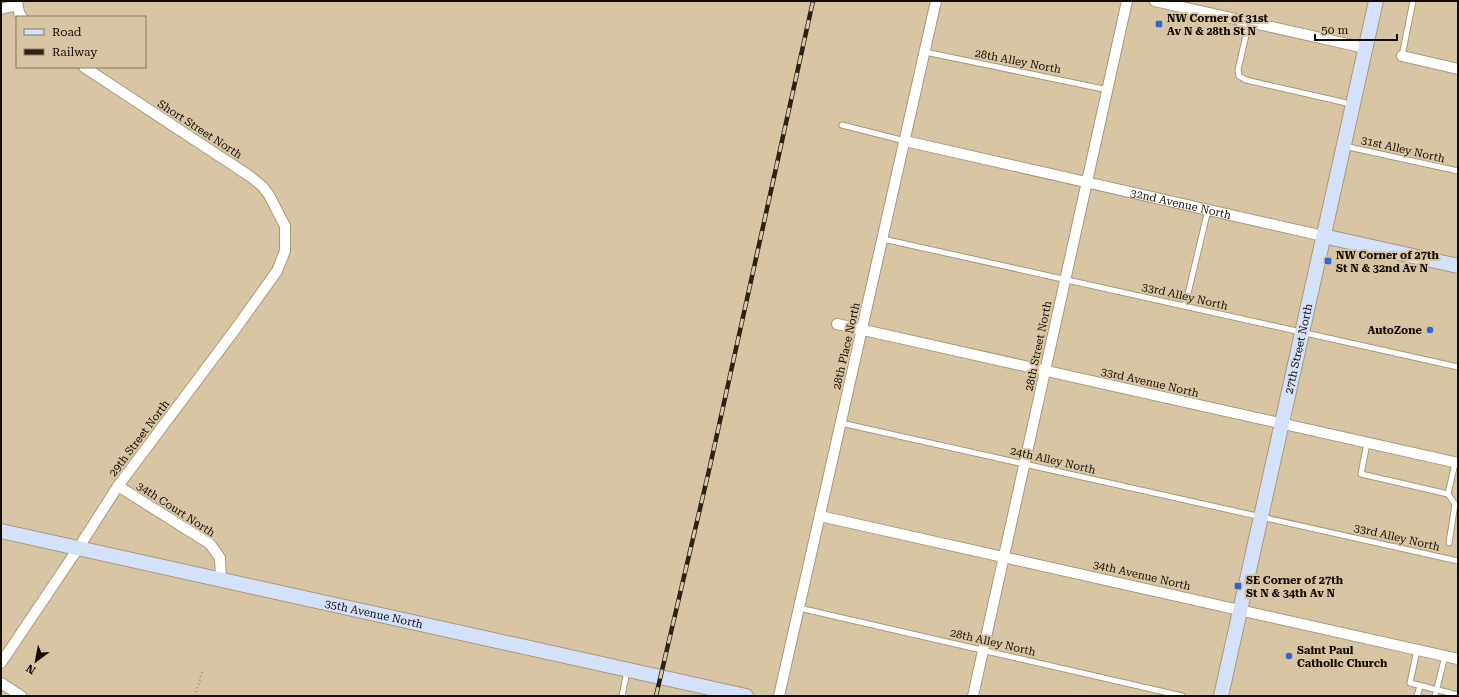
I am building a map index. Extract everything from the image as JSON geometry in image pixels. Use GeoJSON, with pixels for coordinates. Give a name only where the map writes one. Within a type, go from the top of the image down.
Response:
{"type":"FeatureCollection","features":[{"type":"Feature","properties":{"kind":"street","name":"28th Place North"},"geometry":{"type":"LineString","coordinates":[[780,696],[936,1]]}},
{"type":"Feature","properties":{"kind":"street","name":"28th Street North"},"geometry":{"type":"LineString","coordinates":[[973,696],[1127,1]]}},
{"type":"Feature","properties":{"kind":"street"},"geometry":{"type":"LineString","coordinates":[[1155,1],[1365,48]]}},
{"type":"Feature","properties":{"kind":"street","name":"27th Street North"},"geometry":{"type":"LineString","coordinates":[[1221,696],[1376,1]]}},
{"type":"Feature","properties":{"kind":"street"},"geometry":{"type":"LineString","coordinates":[[1,9],[17,3],[22,16]]}},
{"type":"Feature","properties":{"kind":"street"},"geometry":{"type":"LineString","coordinates":[[1402,56],[1458,69]]}},
{"type":"Feature","properties":{"kind":"street","name":"Short Street North"},"geometry":{"type":"LineString","coordinates":[[86,68],[251,177],[262,186],[269,195],[285,226]]}},
{"type":"Feature","properties":{"kind":"street","name":"32nd Avenue North"},"geometry":{"type":"LineString","coordinates":[[905,141],[1458,266]]}},
{"type":"Feature","properties":{"kind":"street","name":"29th Street North"},"geometry":{"type":"LineString","coordinates":[[1,663],[118,486],[277,271],[285,251],[285,226]]}},
{"type":"Feature","properties":{"kind":"street","name":"33rd Avenue North"},"geometry":{"type":"LineString","coordinates":[[837,324],[1456,463]]}},
{"type":"Feature","properties":{"kind":"street","name":"34th Court North"},"geometry":{"type":"LineString","coordinates":[[118,486],[210,544],[220,558],[221,579]]}},
{"type":"Feature","properties":{"kind":"street","name":"34th Avenue North"},"geometry":{"type":"LineString","coordinates":[[820,516],[1458,659]]}},
{"type":"Feature","properties":{"kind":"street","name":"35th Avenue North"},"geometry":{"type":"LineString","coordinates":[[1,531],[79,547],[746,696]]}},
{"type":"Feature","properties":{"kind":"street"},"geometry":{"type":"LineString","coordinates":[[1,683],[21,696]]}},
{"type":"Feature","properties":{"kind":"lane"},"geometry":{"type":"LineString","coordinates":[[1402,56],[1412,1]]}},
{"type":"Feature","properties":{"kind":"lane"},"geometry":{"type":"LineString","coordinates":[[1249,22],[1238,70],[1239,76],[1246,80],[1352,104]]}},
{"type":"Feature","properties":{"kind":"lane","name":"28th Alley North"},"geometry":{"type":"LineString","coordinates":[[925,52],[1108,90]]}},
{"type":"Feature","properties":{"kind":"lane"},"geometry":{"type":"LineString","coordinates":[[842,125],[905,141]]}},
{"type":"Feature","properties":{"kind":"lane","name":"31st Alley North"},"geometry":{"type":"LineString","coordinates":[[1343,146],[1458,171]]}},
{"type":"Feature","properties":{"kind":"lane"},"geometry":{"type":"LineString","coordinates":[[1185,306],[1208,210]]}},
{"type":"Feature","properties":{"kind":"lane"},"geometry":{"type":"LineString","coordinates":[[883,239],[1065,279]]}},
{"type":"Feature","properties":{"kind":"lane","name":"33rd Alley North"},"geometry":{"type":"LineString","coordinates":[[1065,279],[1458,366]]}},
{"type":"Feature","properties":{"kind":"lane","name":"24th Alley North"},"geometry":{"type":"LineString","coordinates":[[841,423],[1260,517]]}},
{"type":"Feature","properties":{"kind":"lane"},"geometry":{"type":"LineString","coordinates":[[1367,443],[1361,474],[1448,494],[1455,504],[1449,543]]}},
{"type":"Feature","properties":{"kind":"lane"},"geometry":{"type":"LineString","coordinates":[[1448,494],[1456,463]]}},
{"type":"Feature","properties":{"kind":"lane","name":"33rd Alley North"},"geometry":{"type":"LineString","coordinates":[[1260,517],[1458,561]]}},
{"type":"Feature","properties":{"kind":"lane","name":"28th Alley North"},"geometry":{"type":"LineString","coordinates":[[799,608],[1182,696]]}},
{"type":"Feature","properties":{"kind":"lane"},"geometry":{"type":"LineString","coordinates":[[1417,650],[1410,683],[1448,694],[1458,695]]}},
{"type":"Feature","properties":{"kind":"lane"},"geometry":{"type":"LineString","coordinates":[[1435,696],[1444,656]]}},
{"type":"Feature","properties":{"kind":"lane"},"geometry":{"type":"LineString","coordinates":[[622,696],[628,670]]}},
{"type":"Feature","properties":{"kind":"lane"},"geometry":{"type":"LineString","coordinates":[[1418,696],[1420,686]]}},
{"type":"Feature","properties":{"kind":"path"},"geometry":{"type":"LineString","coordinates":[[195,696],[203,669]]}},
{"type":"Feature","properties":{"kind":"railway"},"geometry":{"type":"LineString","coordinates":[[656,696],[710,466],[813,1]]}},
{"type":"Feature","properties":{"kind":"place","name":"NW Corner of 31st Av N & 28th St N"},"geometry":{"type":"Point","coordinates":[1159,24]}},
{"type":"Feature","properties":{"kind":"place","name":"NW Corner of 27th St N & 32nd Av N"},"geometry":{"type":"Point","coordinates":[1328,261]}},
{"type":"Feature","properties":{"kind":"place","name":"AutoZone"},"geometry":{"type":"Point","coordinates":[1430,330]}},
{"type":"Feature","properties":{"kind":"place","name":"SE Corner of 27th St N & 34th Av N"},"geometry":{"type":"Point","coordinates":[1238,586]}},
{"type":"Feature","properties":{"kind":"place","name":"Saint Paul Catholic Church"},"geometry":{"type":"Point","coordinates":[1289,656]}}]}
